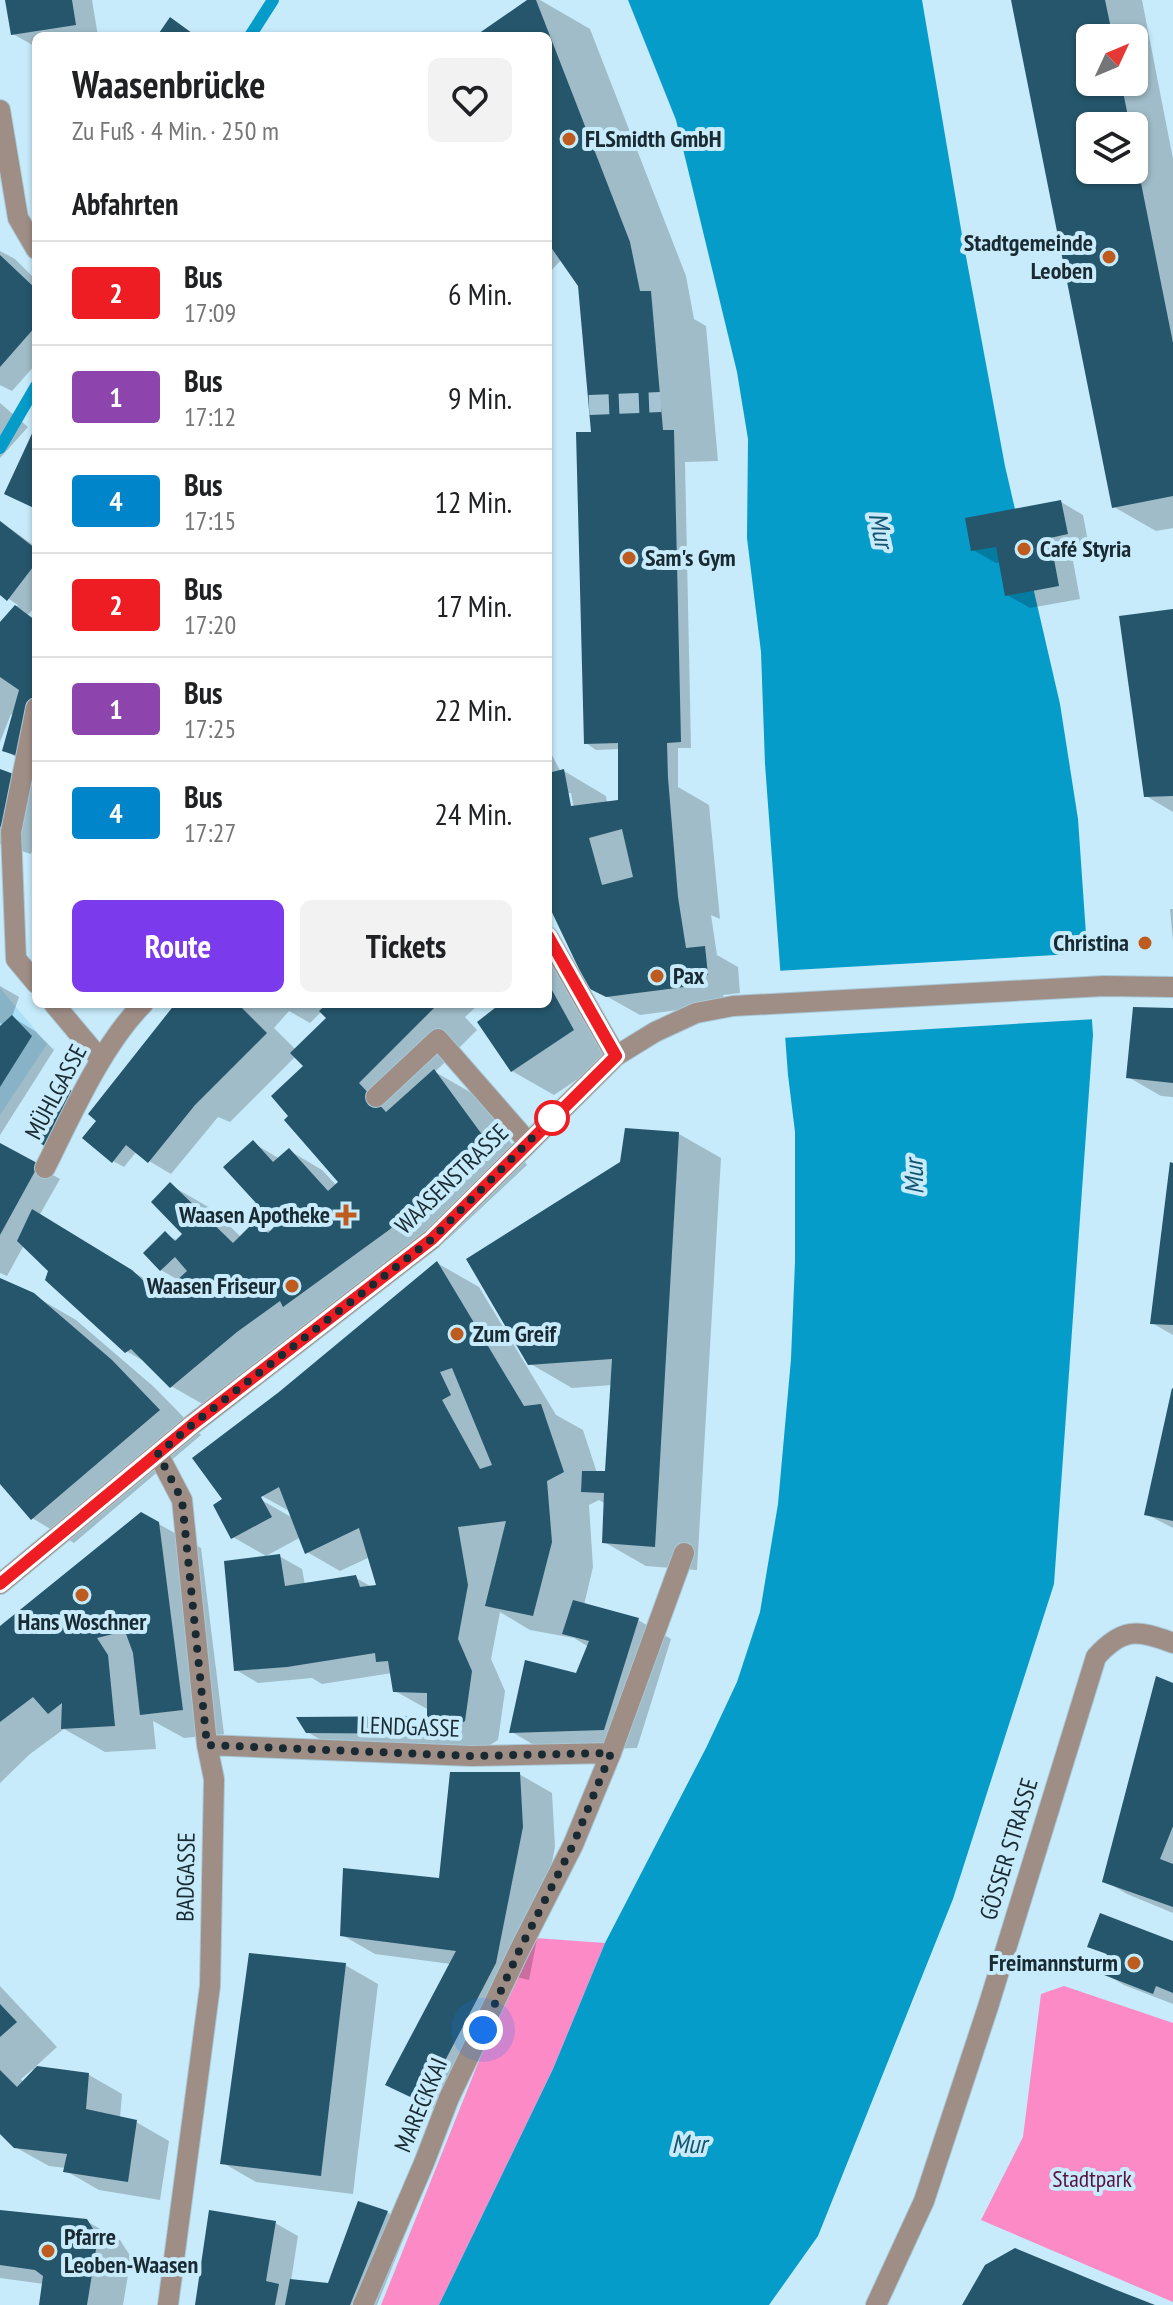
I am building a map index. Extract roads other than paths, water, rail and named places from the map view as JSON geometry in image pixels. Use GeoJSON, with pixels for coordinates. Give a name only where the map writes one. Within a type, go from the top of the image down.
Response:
{"type":"FeatureCollection","features":[{"type":"Feature","properties":{"kind":"street"},"geometry":{"type":"LineString","coordinates":[[0,110],[18,218],[32,242]]}},
{"type":"Feature","properties":{"kind":"street"},"geometry":{"type":"LineString","coordinates":[[32,728],[11,832],[8,956],[32,979]]}},
{"type":"Feature","properties":{"kind":"street"},"geometry":{"type":"LineString","coordinates":[[552,944],[616,1056]]}},
{"type":"Feature","properties":{"kind":"street","name":"WAASENSTRASSE"},"geometry":{"type":"LineString","coordinates":[[0,1584],[193,1424],[432,1239],[616,1056],[655,1032],[696,1013],[733,1006],[1104,986],[1173,987]]}},
{"type":"Feature","properties":{"kind":"street"},"geometry":{"type":"LineString","coordinates":[[57,1008],[101,1060]]}},
{"type":"Feature","properties":{"kind":"street","name":"MÜHLGASSE"},"geometry":{"type":"LineString","coordinates":[[45,1168],[101,1060],[139,1008]]}},
{"type":"Feature","properties":{"kind":"street"},"geometry":{"type":"LineString","coordinates":[[376,1097],[438,1039],[528,1142]]}},
{"type":"Feature","properties":{"kind":"street","name":"BADGASSE"},"geometry":{"type":"LineString","coordinates":[[158,1454],[182,1500],[207,1745],[214,1779],[210,1986],[168,2305]]}},
{"type":"Feature","properties":{"kind":"street","name":"MARECKKAI"},"geometry":{"type":"LineString","coordinates":[[363,2305],[449,2098],[573,1845],[611,1753],[684,1553]]}},
{"type":"Feature","properties":{"kind":"street","name":"GÖSSER STRASSE"},"geometry":{"type":"LineString","coordinates":[[876,2305],[924,2201],[988,2007],[1096,1657],[1113,1639],[1134,1633],[1167,1640]]}},
{"type":"Feature","properties":{"kind":"street","name":"LENDGASSE"},"geometry":{"type":"LineString","coordinates":[[207,1745],[471,1756],[611,1753]]}},
{"type":"Feature","properties":{"kind":"water","name":"Mur"},"geometry":{"type":"Polygon","coordinates":[[[628,0],[922,0],[1005,466],[1060,704],[1078,819],[1093,1035],[1054,1584],[953,1899],[818,2236],[769,2305],[439,2305],[553,2069],[605,1943],[737,1682],[760,1612],[778,1504],[791,1359],[795,1132],[765,764],[761,652],[747,538],[748,439],[737,372],[676,120],[628,0]]]}},
{"type":"Feature","properties":{"kind":"waterway"},"geometry":{"type":"LineString","coordinates":[[253,32],[273,0]]}},
{"type":"Feature","properties":{"kind":"waterway"},"geometry":{"type":"LineString","coordinates":[[0,448],[32,393]]}},
{"type":"Feature","properties":{"kind":"tunnel"},"geometry":{"type":"LineString","coordinates":[[589,405],[661,402]]}},
{"type":"Feature","properties":{"kind":"place","name":"FLSmidth GmbH"},"geometry":{"type":"Point","coordinates":[569,139]}},
{"type":"Feature","properties":{"kind":"place","name":"Stadtgemeinde Leoben"},"geometry":{"type":"Point","coordinates":[1109,257]}},
{"type":"Feature","properties":{"kind":"place","name":"Café Styria"},"geometry":{"type":"Point","coordinates":[1024,549]}},
{"type":"Feature","properties":{"kind":"place","name":"Sam's Gym"},"geometry":{"type":"Point","coordinates":[629,558]}},
{"type":"Feature","properties":{"kind":"place","name":"Christina"},"geometry":{"type":"Point","coordinates":[1145,943]}},
{"type":"Feature","properties":{"kind":"place","name":"Pax"},"geometry":{"type":"Point","coordinates":[657,976]}},
{"type":"Feature","properties":{"kind":"place","name":"Waasen Apotheke"},"geometry":{"type":"Point","coordinates":[346,1215]}},
{"type":"Feature","properties":{"kind":"place","name":"Waasen Friseur"},"geometry":{"type":"Point","coordinates":[292,1286]}},
{"type":"Feature","properties":{"kind":"place","name":"Zum Greif"},"geometry":{"type":"Point","coordinates":[457,1334]}},
{"type":"Feature","properties":{"kind":"place","name":"Hans Woschner"},"geometry":{"type":"Point","coordinates":[82,1595]}},
{"type":"Feature","properties":{"kind":"place","name":"Freimannsturm"},"geometry":{"type":"Point","coordinates":[1134,1963]}},
{"type":"Feature","properties":{"kind":"place","name":"Pfarre Leoben-Waasen"},"geometry":{"type":"Point","coordinates":[48,2251]}},
{"type":"Feature","properties":{"kind":"park label","name":"Stadtpark"},"geometry":{"type":"Point","coordinates":[1092,2179]}}]}
